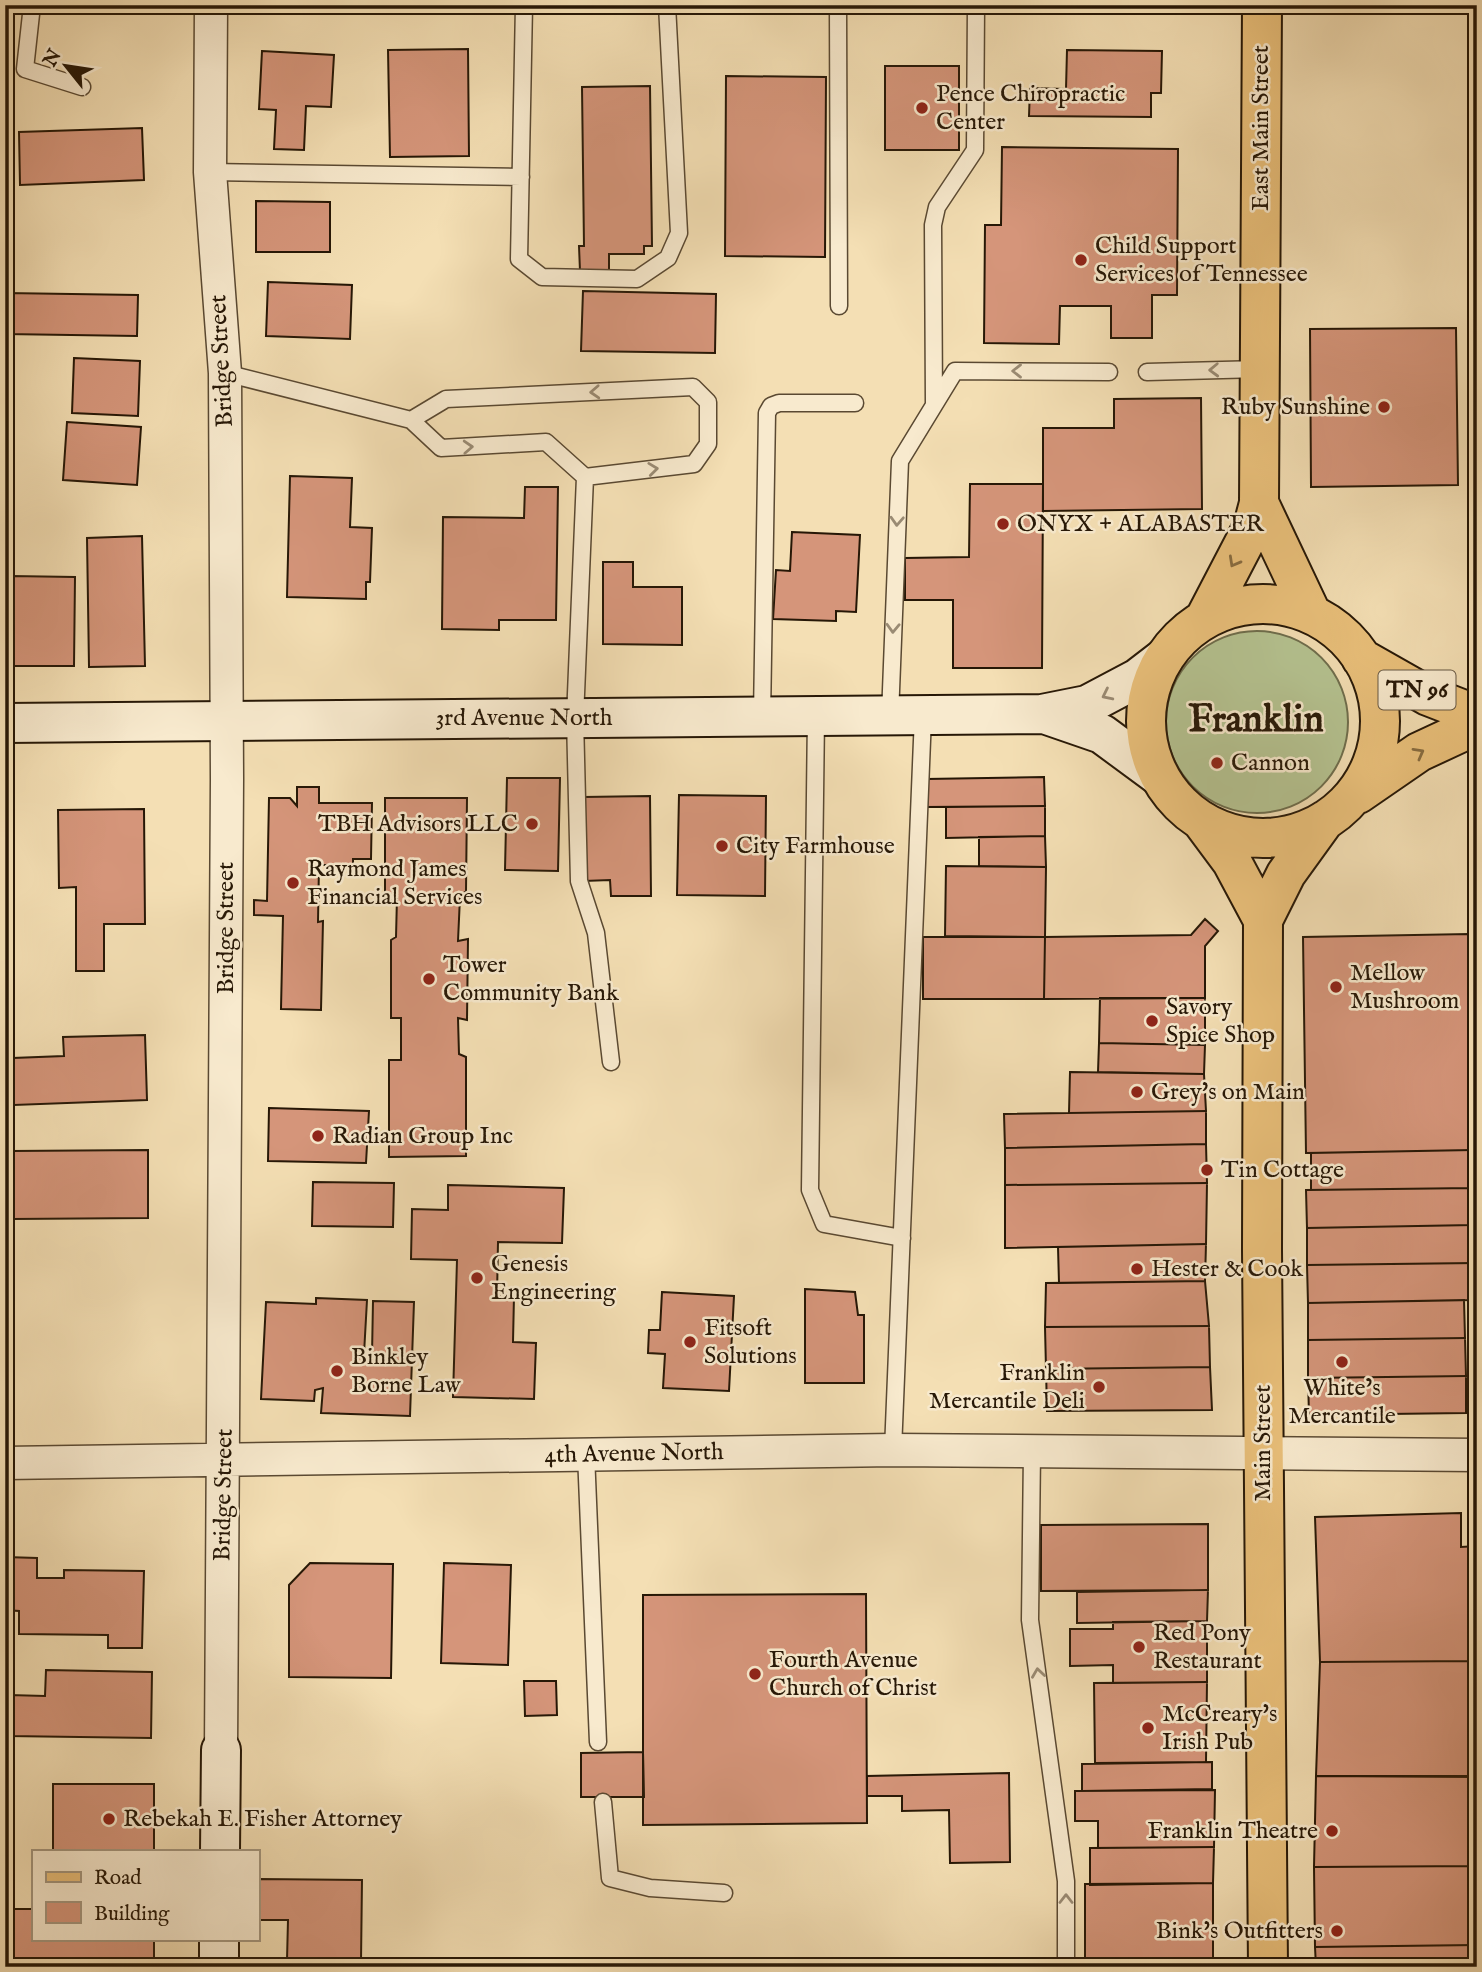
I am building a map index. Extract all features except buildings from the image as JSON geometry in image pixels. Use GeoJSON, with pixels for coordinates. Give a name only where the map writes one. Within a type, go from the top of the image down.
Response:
{"type":"FeatureCollection","features":[{"type":"Feature","properties":{"kind":"main road","name":"East Main Street"},"geometry":{"type":"LineString","coordinates":[[1204,620],[1253,526],[1259,503],[1262,5]]}},
{"type":"Feature","properties":{"kind":"main road","name":"East Main Street"},"geometry":{"type":"LineString","coordinates":[[1259,503],[1312,615]]}},
{"type":"Feature","properties":{"kind":"main road"},"geometry":{"type":"LineString","coordinates":[[1334,813],[1367,774],[1379,735],[1377,695],[1361,658],[1340,633],[1312,615],[1286,606],[1262,604],[1239,607],[1204,620],[1182,636],[1164,658],[1153,679],[1145,714],[1148,747],[1159,776],[1178,803],[1203,823],[1233,835],[1274,838],[1308,829],[1334,813],[1381,776],[1419,752],[1477,725]]}},
{"type":"Feature","properties":{"kind":"main road","name":"3rd Avenue North"},"geometry":{"type":"LineString","coordinates":[[5,723],[1042,713],[1099,699],[1138,678],[1164,658]]}},
{"type":"Feature","properties":{"kind":"main road","name":"TN 96"},"geometry":{"type":"LineString","coordinates":[[1361,658],[1428,696],[1477,715]]}},
{"type":"Feature","properties":{"kind":"main road","name":"3rd Avenue North"},"geometry":{"type":"LineString","coordinates":[[1042,713],[1102,734],[1159,776]]}},
{"type":"Feature","properties":{"kind":"main road","name":"Main Street"},"geometry":{"type":"LineString","coordinates":[[1268,1967],[1263,1451],[1263,920],[1286,874],[1334,813]]}},
{"type":"Feature","properties":{"kind":"main road","name":"Main Street"},"geometry":{"type":"LineString","coordinates":[[1203,823],[1232,862],[1263,920]]}},
{"type":"Feature","properties":{"kind":"main road","name":"Bridge Street"},"geometry":{"type":"LineString","coordinates":[[220,1850],[221,1750]]}},
{"type":"Feature","properties":{"kind":"main road"},"geometry":{"type":"LineString","coordinates":[[219,1940],[219,1967]]}},
{"type":"Feature","properties":{"kind":"street","name":"Bridge Street"},"geometry":{"type":"LineString","coordinates":[[211,5],[210,172],[225,373],[227,720],[221,1750]]}},
{"type":"Feature","properties":{"kind":"street","name":"4th Avenue North"},"geometry":{"type":"LineString","coordinates":[[5,1463],[893,1450],[1263,1451],[1306,1454],[1477,1455]]}},
{"type":"Feature","properties":{"kind":"lane"},"geometry":{"type":"LineString","coordinates":[[32,5],[25,69],[82,87]]}},
{"type":"Feature","properties":{"kind":"lane"},"geometry":{"type":"LineString","coordinates":[[524,5],[519,259],[542,277],[637,279],[668,258],[679,233],[667,5]]}},
{"type":"Feature","properties":{"kind":"lane"},"geometry":{"type":"LineString","coordinates":[[838,5],[839,306]]}},
{"type":"Feature","properties":{"kind":"lane"},"geometry":{"type":"LineString","coordinates":[[934,405],[933,225],[937,207],[975,150],[976,5]]}},
{"type":"Feature","properties":{"kind":"lane"},"geometry":{"type":"LineString","coordinates":[[210,172],[521,177]]}},
{"type":"Feature","properties":{"kind":"lane"},"geometry":{"type":"LineString","coordinates":[[1146,378],[1168,371],[1260,369]]}},
{"type":"Feature","properties":{"kind":"lane"},"geometry":{"type":"LineString","coordinates":[[893,1450],[902,1238],[907,716],[900,461],[955,371],[1085,371],[1110,378]]}},
{"type":"Feature","properties":{"kind":"lane"},"geometry":{"type":"LineString","coordinates":[[225,373],[411,420],[441,448],[546,442],[585,477],[694,464],[708,444],[708,402],[694,387],[446,399],[411,420]]}},
{"type":"Feature","properties":{"kind":"lane"},"geometry":{"type":"LineString","coordinates":[[762,716],[766,413],[771,406],[779,403],[855,403]]}},
{"type":"Feature","properties":{"kind":"lane"},"geometry":{"type":"LineString","coordinates":[[585,477],[575,718],[579,881],[596,933],[611,1062]]}},
{"type":"Feature","properties":{"kind":"lane"},"geometry":{"type":"LineString","coordinates":[[816,716],[810,1190],[824,1224],[902,1238]]}},
{"type":"Feature","properties":{"kind":"lane"},"geometry":{"type":"LineString","coordinates":[[1032,1452],[1030,1620],[1066,1881],[1066,1967]]}},
{"type":"Feature","properties":{"kind":"lane"},"geometry":{"type":"LineString","coordinates":[[586,1454],[598,1742]]}},
{"type":"Feature","properties":{"kind":"lane"},"geometry":{"type":"LineString","coordinates":[[603,1802],[610,1878],[650,1888],[724,1893]]}},
{"type":"Feature","properties":{"kind":"green space"},"geometry":{"type":"Polygon","coordinates":[[[1257,631],[1292,638],[1321,658],[1341,687],[1348,722],[1341,757],[1321,786],[1292,806],[1257,813],[1222,806],[1193,786],[1173,757],[1166,722],[1173,687],[1193,658],[1222,638],[1257,631]]]}},
{"type":"Feature","properties":{"kind":"place","name":"Pence Chiropractic Center"},"geometry":{"type":"Point","coordinates":[922,108]}},
{"type":"Feature","properties":{"kind":"place","name":"Child Support Services of Tennessee"},"geometry":{"type":"Point","coordinates":[1081,260]}},
{"type":"Feature","properties":{"kind":"place","name":"Ruby Sunshine"},"geometry":{"type":"Point","coordinates":[1384,407]}},
{"type":"Feature","properties":{"kind":"place","name":"ONYX + ALABASTER"},"geometry":{"type":"Point","coordinates":[1003,524]}},
{"type":"Feature","properties":{"kind":"place","name":"Cannon"},"geometry":{"type":"Point","coordinates":[1217,763]}},
{"type":"Feature","properties":{"kind":"place","name":"TBH Advisors LLC"},"geometry":{"type":"Point","coordinates":[532,824]}},
{"type":"Feature","properties":{"kind":"place","name":"City Farmhouse"},"geometry":{"type":"Point","coordinates":[722,846]}},
{"type":"Feature","properties":{"kind":"place","name":"Raymond James Financial Services"},"geometry":{"type":"Point","coordinates":[293,883]}},
{"type":"Feature","properties":{"kind":"place","name":"Tower Community Bank"},"geometry":{"type":"Point","coordinates":[429,979]}},
{"type":"Feature","properties":{"kind":"place","name":"Mellow Mushroom"},"geometry":{"type":"Point","coordinates":[1336,987]}},
{"type":"Feature","properties":{"kind":"place","name":"Savory Spice Shop"},"geometry":{"type":"Point","coordinates":[1152,1021]}},
{"type":"Feature","properties":{"kind":"place","name":"Grey's on Main"},"geometry":{"type":"Point","coordinates":[1137,1092]}},
{"type":"Feature","properties":{"kind":"place","name":"Radian Group Inc"},"geometry":{"type":"Point","coordinates":[318,1136]}},
{"type":"Feature","properties":{"kind":"place","name":"Tin Cottage"},"geometry":{"type":"Point","coordinates":[1207,1170]}},
{"type":"Feature","properties":{"kind":"place","name":"Hester & Cook"},"geometry":{"type":"Point","coordinates":[1137,1269]}},
{"type":"Feature","properties":{"kind":"place","name":"Genesis Engineering"},"geometry":{"type":"Point","coordinates":[477,1278]}},
{"type":"Feature","properties":{"kind":"place","name":"Fitsoft Solutions"},"geometry":{"type":"Point","coordinates":[690,1342]}},
{"type":"Feature","properties":{"kind":"place","name":"White’s Mercantile"},"geometry":{"type":"Point","coordinates":[1342,1362]}},
{"type":"Feature","properties":{"kind":"place","name":"Binkley Borne Law"},"geometry":{"type":"Point","coordinates":[337,1371]}},
{"type":"Feature","properties":{"kind":"place","name":"Franklin Mercantile Deli"},"geometry":{"type":"Point","coordinates":[1099,1387]}},
{"type":"Feature","properties":{"kind":"place","name":"Red Pony Restaurant"},"geometry":{"type":"Point","coordinates":[1139,1647]}},
{"type":"Feature","properties":{"kind":"place","name":"Fourth Avenue Church of Christ"},"geometry":{"type":"Point","coordinates":[755,1674]}},
{"type":"Feature","properties":{"kind":"place","name":"McCreary's Irish Pub"},"geometry":{"type":"Point","coordinates":[1148,1728]}},
{"type":"Feature","properties":{"kind":"place","name":"Rebekah E. Fisher Attorney"},"geometry":{"type":"Point","coordinates":[109,1819]}},
{"type":"Feature","properties":{"kind":"place","name":"Franklin Theatre"},"geometry":{"type":"Point","coordinates":[1332,1831]}},
{"type":"Feature","properties":{"kind":"place","name":"Bink's Outfitters"},"geometry":{"type":"Point","coordinates":[1337,1931]}},
{"type":"Feature","properties":{"kind":"district","name":"Franklin"},"geometry":{"type":"Point","coordinates":[1256,721]}}]}
